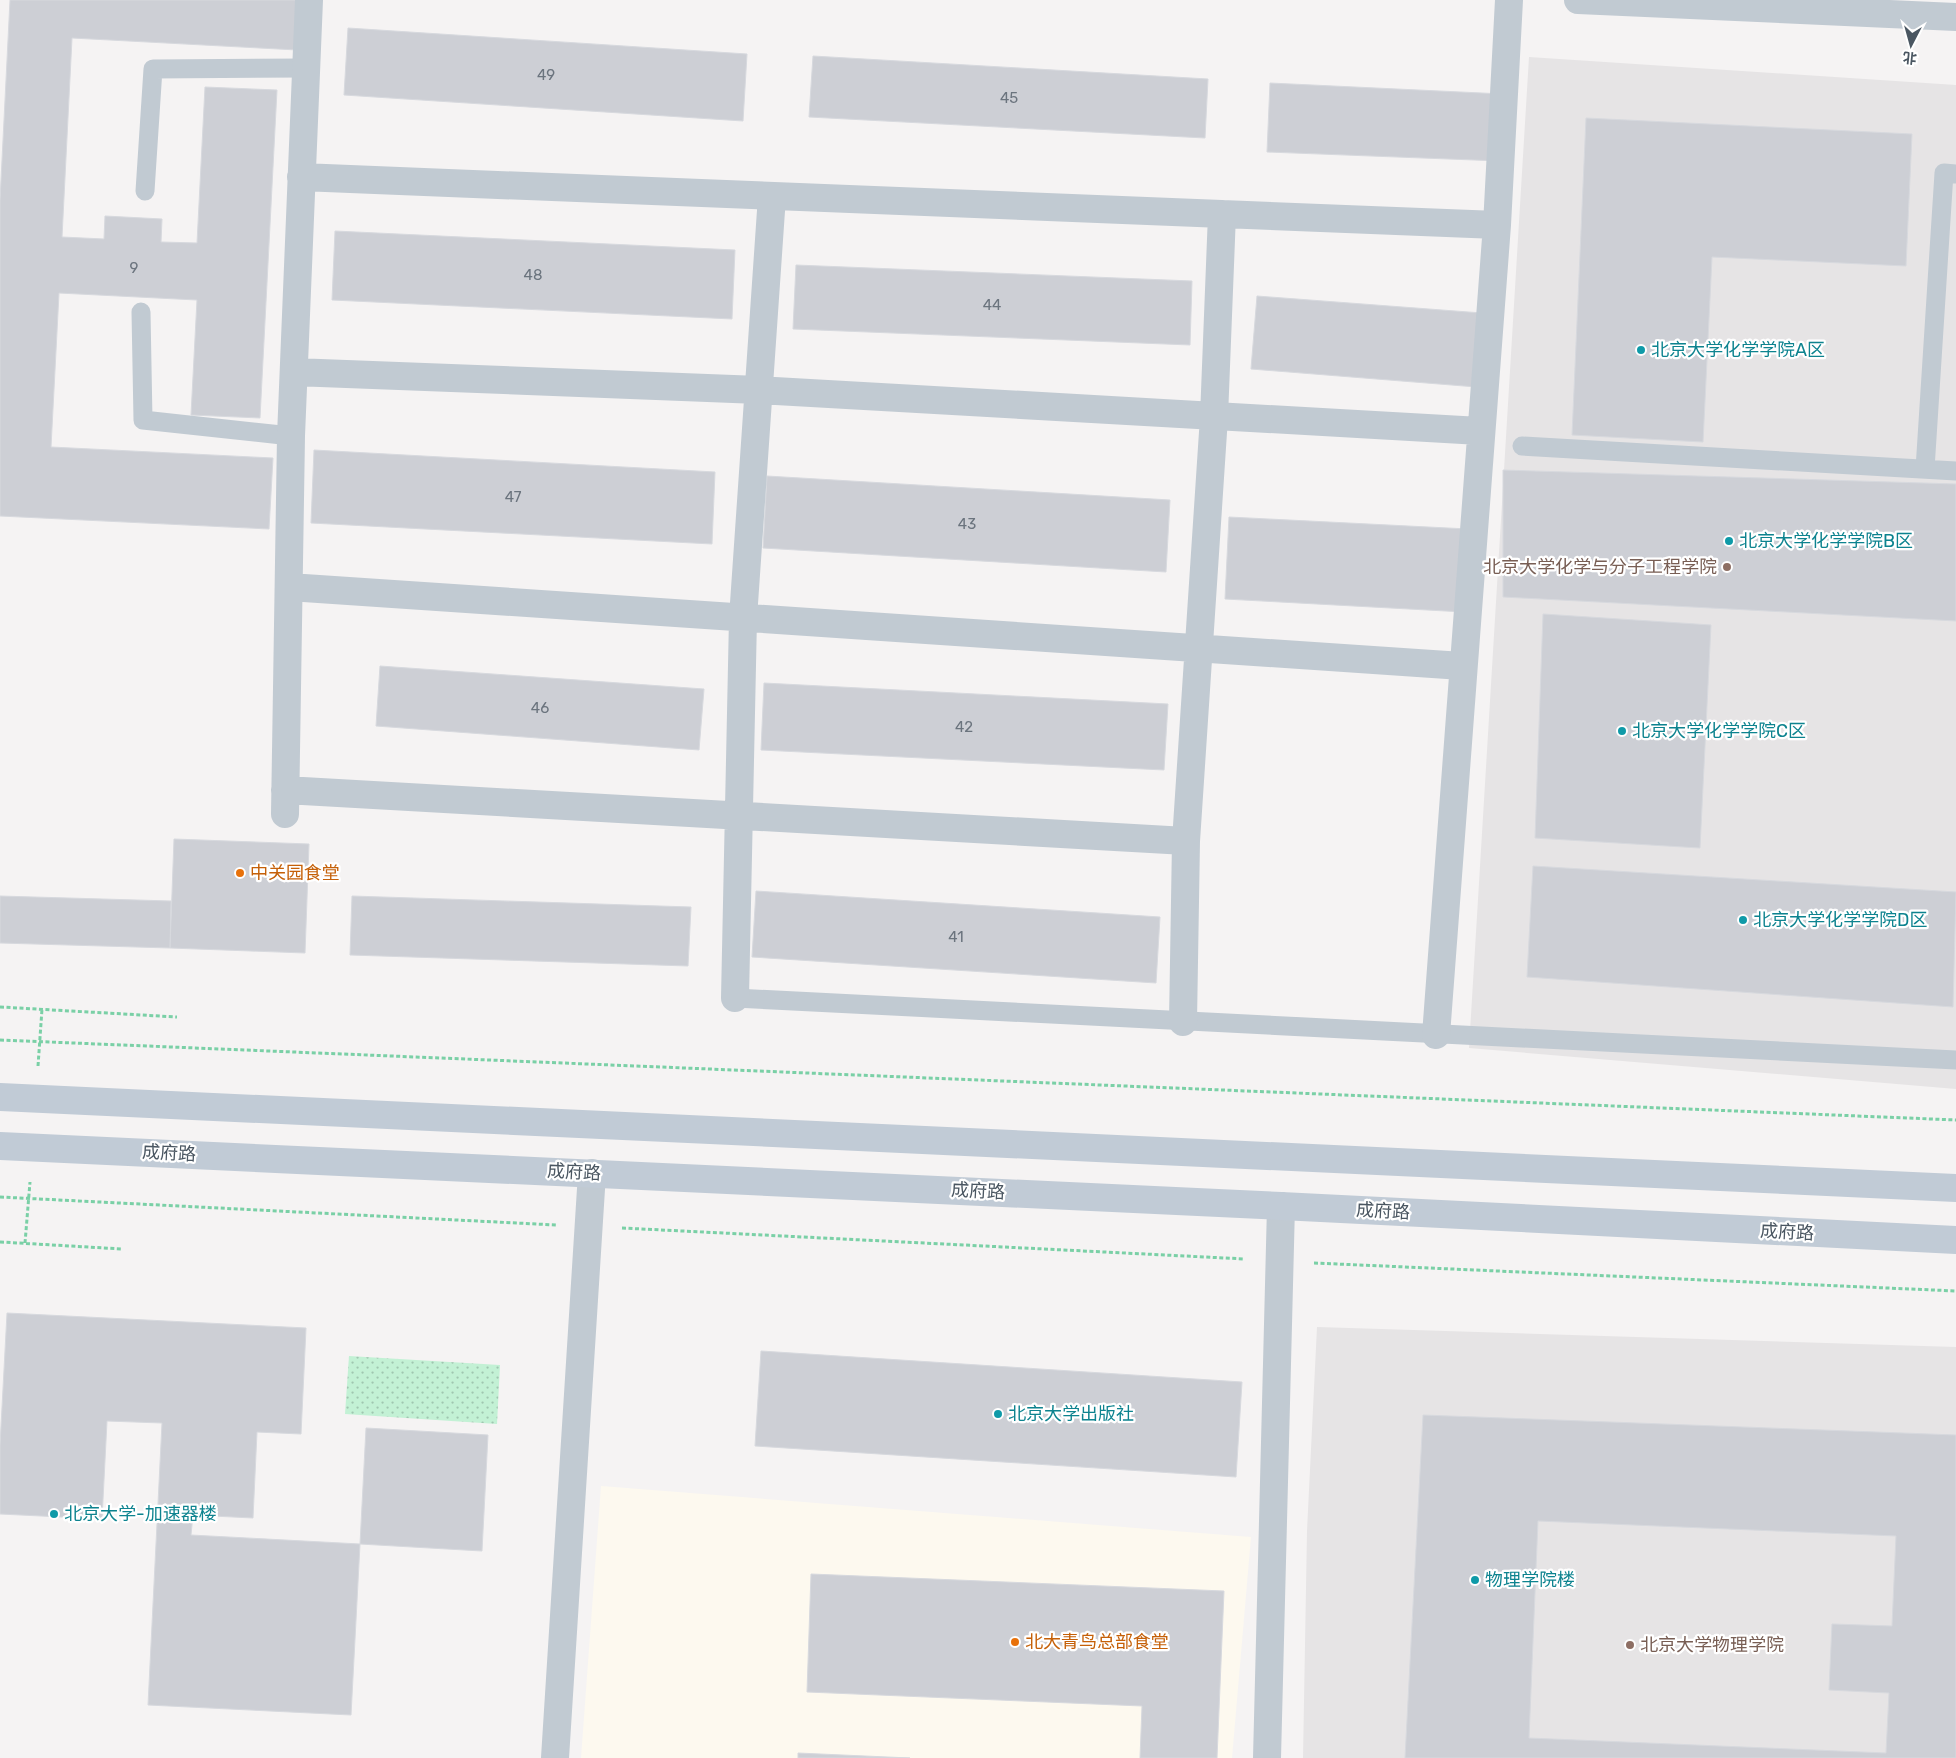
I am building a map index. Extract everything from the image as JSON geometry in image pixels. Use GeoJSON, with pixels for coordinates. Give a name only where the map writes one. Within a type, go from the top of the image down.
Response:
{"type":"FeatureCollection","features":[{"type":"Feature","properties":{"kind":"main road"},"geometry":{"type":"LineString","coordinates":[[0,1097],[1956,1188]]}},
{"type":"Feature","properties":{"kind":"main road","name":"成府路"},"geometry":{"type":"LineString","coordinates":[[0,1146],[1281,1206],[1956,1240]]}},
{"type":"Feature","properties":{"kind":"street"},"geometry":{"type":"LineString","coordinates":[[309,0],[291,436],[285,802],[737,816],[1186,841]]}},
{"type":"Feature","properties":{"kind":"street"},"geometry":{"type":"LineString","coordinates":[[1436,1035],[1496,225],[1509,0]]}},
{"type":"Feature","properties":{"kind":"street"},"geometry":{"type":"LineString","coordinates":[[1578,0],[1956,17]]}},
{"type":"Feature","properties":{"kind":"street"},"geometry":{"type":"LineString","coordinates":[[301,176],[1496,225]]}},
{"type":"Feature","properties":{"kind":"street"},"geometry":{"type":"LineString","coordinates":[[734,998],[743,618],[772,196]]}},
{"type":"Feature","properties":{"kind":"street"},"geometry":{"type":"LineString","coordinates":[[1183,1022],[1186,841],[1214,417],[1222,214]]}},
{"type":"Feature","properties":{"kind":"street"},"geometry":{"type":"LineString","coordinates":[[294,372],[759,390],[1480,431]]}},
{"type":"Feature","properties":{"kind":"street"},"geometry":{"type":"LineString","coordinates":[[289,587],[1462,666]]}},
{"type":"Feature","properties":{"kind":"street"},"geometry":{"type":"LineString","coordinates":[[555,1758],[592,1173]]}},
{"type":"Feature","properties":{"kind":"street"},"geometry":{"type":"LineString","coordinates":[[1267,1758],[1281,1206]]}},
{"type":"Feature","properties":{"kind":"lane"},"geometry":{"type":"LineString","coordinates":[[146,191],[153,70],[305,68]]}},
{"type":"Feature","properties":{"kind":"lane"},"geometry":{"type":"LineString","coordinates":[[1925,469],[1944,173],[1956,174]]}},
{"type":"Feature","properties":{"kind":"lane"},"geometry":{"type":"LineString","coordinates":[[141,312],[143,420],[291,436]]}},
{"type":"Feature","properties":{"kind":"lane"},"geometry":{"type":"LineString","coordinates":[[1522,446],[1956,471]]}},
{"type":"Feature","properties":{"kind":"lane"},"geometry":{"type":"LineString","coordinates":[[734,998],[1956,1060]]}},
{"type":"Feature","properties":{"kind":"path"},"geometry":{"type":"LineString","coordinates":[[0,1007],[177,1017]]}},
{"type":"Feature","properties":{"kind":"path"},"geometry":{"type":"LineString","coordinates":[[0,1040],[1956,1120]]}},
{"type":"Feature","properties":{"kind":"path"},"geometry":{"type":"LineString","coordinates":[[0,1197],[1279,1261],[1956,1291]]}},
{"type":"Feature","properties":{"kind":"path"},"geometry":{"type":"LineString","coordinates":[[0,1242],[122,1249]]}},
{"type":"Feature","properties":{"kind":"shaded area","name":"北京大学化学与分子工程学院"},"geometry":{"type":"Polygon","coordinates":[[[1529,57],[1956,85],[1956,1089],[1469,1048],[1529,57]]]}},
{"type":"Feature","properties":{"kind":"shaded area","name":"北京大学物理学院"},"geometry":{"type":"Polygon","coordinates":[[[1317,1327],[1956,1347],[1956,1758],[1303,1758],[1307,1531],[1317,1327]]]}},
{"type":"Feature","properties":{"kind":"shaded area"},"geometry":{"type":"Polygon","coordinates":[[[601,1486],[1251,1537],[1232,1758],[581,1758],[601,1486]]]}},
{"type":"Feature","properties":{"kind":"green space"},"geometry":{"type":"Polygon","coordinates":[[[349,1356],[500,1365],[497,1424],[345,1414],[349,1356]]]}},
{"type":"Feature","properties":{"kind":"building"},"geometry":{"type":"Polygon","coordinates":[[[10,0],[299,0],[297,50],[72,38],[62,237],[104,239],[105,216],[162,219],[161,242],[197,243],[205,87],[277,90],[260,418],[191,415],[197,300],[59,293],[51,447],[273,458],[269,529],[0,516],[0,200],[10,0]]]}},
{"type":"Feature","properties":{"kind":"building"},"geometry":{"type":"Polygon","coordinates":[[[348,28],[747,54],[743,121],[344,95],[348,28]]]}},
{"type":"Feature","properties":{"kind":"building"},"geometry":{"type":"Polygon","coordinates":[[[813,56],[1208,79],[1205,138],[809,117],[813,56]]]}},
{"type":"Feature","properties":{"kind":"building"},"geometry":{"type":"Polygon","coordinates":[[[1270,83],[1503,94],[1500,161],[1267,152],[1270,83]]]}},
{"type":"Feature","properties":{"kind":"building","name":"北京大学化学学院A区"},"geometry":{"type":"Polygon","coordinates":[[[1586,118],[1912,134],[1906,266],[1712,257],[1703,442],[1572,435],[1586,118]]]}},
{"type":"Feature","properties":{"kind":"building"},"geometry":{"type":"Polygon","coordinates":[[[335,231],[735,250],[732,319],[332,300],[335,231]]]}},
{"type":"Feature","properties":{"kind":"building"},"geometry":{"type":"Polygon","coordinates":[[[796,265],[1192,281],[1190,345],[793,329],[796,265]]]}},
{"type":"Feature","properties":{"kind":"building"},"geometry":{"type":"Polygon","coordinates":[[[1257,296],[1495,314],[1489,388],[1251,369],[1257,296]]]}},
{"type":"Feature","properties":{"kind":"building"},"geometry":{"type":"Polygon","coordinates":[[[314,450],[715,472],[712,544],[311,523],[314,450]]]}},
{"type":"Feature","properties":{"kind":"building","name":"北京大学化学学院B区"},"geometry":{"type":"Polygon","coordinates":[[[1503,470],[1956,484],[1956,621],[1503,597],[1503,470]]]}},
{"type":"Feature","properties":{"kind":"building"},"geometry":{"type":"Polygon","coordinates":[[[767,476],[1170,500],[1166,572],[763,548],[767,476]]]}},
{"type":"Feature","properties":{"kind":"building"},"geometry":{"type":"Polygon","coordinates":[[[1229,517],[1468,529],[1464,612],[1225,599],[1229,517]]]}},
{"type":"Feature","properties":{"kind":"building","name":"北京大学化学学院C区"},"geometry":{"type":"Polygon","coordinates":[[[1543,614],[1711,625],[1700,848],[1535,838],[1543,614]]]}},
{"type":"Feature","properties":{"kind":"building"},"geometry":{"type":"Polygon","coordinates":[[[380,666],[704,689],[699,750],[376,726],[380,666]]]}},
{"type":"Feature","properties":{"kind":"building"},"geometry":{"type":"Polygon","coordinates":[[[764,683],[1168,704],[1164,770],[761,750],[764,683]]]}},
{"type":"Feature","properties":{"kind":"building","name":"中关园食堂"},"geometry":{"type":"Polygon","coordinates":[[[174,839],[309,844],[305,953],[170,948],[174,839]]]}},
{"type":"Feature","properties":{"kind":"building","name":"北京大学化学学院D区"},"geometry":{"type":"Polygon","coordinates":[[[1533,866],[1956,892],[1953,1007],[1527,977],[1533,866]]]}},
{"type":"Feature","properties":{"kind":"building"},"geometry":{"type":"Polygon","coordinates":[[[756,891],[1160,917],[1156,983],[752,957],[756,891]]]}},
{"type":"Feature","properties":{"kind":"building"},"geometry":{"type":"Polygon","coordinates":[[[0,896],[171,901],[170,948],[0,943],[0,896]]]}},
{"type":"Feature","properties":{"kind":"building"},"geometry":{"type":"Polygon","coordinates":[[[352,896],[691,907],[688,966],[350,955],[352,896]]]}},
{"type":"Feature","properties":{"kind":"building","name":"北京大学-加速器楼"},"geometry":{"type":"Polygon","coordinates":[[[7,1313],[306,1328],[301,1434],[257,1432],[253,1518],[193,1515],[191,1535],[360,1544],[351,1715],[148,1705],[162,1423],[107,1421],[102,1519],[0,1514],[0,1445],[7,1313]]]}},
{"type":"Feature","properties":{"kind":"building","name":"北京大学出版社"},"geometry":{"type":"Polygon","coordinates":[[[761,1351],[1242,1382],[1236,1477],[755,1446],[761,1351]]]}},
{"type":"Feature","properties":{"kind":"building","name":"物理学院楼"},"geometry":{"type":"Polygon","coordinates":[[[1423,1415],[1956,1435],[1956,1758],[1405,1758],[1423,1415]],[[1538,1521],[1529,1738],[1886,1753],[1889,1693],[1829,1690],[1832,1624],[1892,1626],[1896,1536],[1538,1521]]]}},
{"type":"Feature","properties":{"kind":"building"},"geometry":{"type":"Polygon","coordinates":[[[366,1428],[488,1435],[482,1551],[360,1544],[366,1428]]]}},
{"type":"Feature","properties":{"kind":"building","name":"北大青鸟总部食堂"},"geometry":{"type":"Polygon","coordinates":[[[811,1574],[1224,1591],[1217,1758],[1140,1758],[1142,1706],[807,1692],[811,1574]]]}},
{"type":"Feature","properties":{"kind":"building"},"geometry":{"type":"Polygon","coordinates":[[[798,1753],[910,1758],[798,1758],[798,1753]]]}},
{"type":"Feature","properties":{"kind":"place","name":"北京大学化学学院A区"},"geometry":{"type":"Point","coordinates":[1641,350]}},
{"type":"Feature","properties":{"kind":"place","name":"北京大学化学学院B区"},"geometry":{"type":"Point","coordinates":[1729,541]}},
{"type":"Feature","properties":{"kind":"place","name":"北京大学化学与分子工程学院"},"geometry":{"type":"Point","coordinates":[1727,567]}},
{"type":"Feature","properties":{"kind":"place","name":"北京大学化学学院C区"},"geometry":{"type":"Point","coordinates":[1622,731]}},
{"type":"Feature","properties":{"kind":"place","name":"中关园食堂"},"geometry":{"type":"Point","coordinates":[240,873]}},
{"type":"Feature","properties":{"kind":"place","name":"北京大学化学学院D区"},"geometry":{"type":"Point","coordinates":[1743,920]}},
{"type":"Feature","properties":{"kind":"place","name":"北京大学出版社"},"geometry":{"type":"Point","coordinates":[998,1414]}},
{"type":"Feature","properties":{"kind":"place","name":"北京大学-加速器楼"},"geometry":{"type":"Point","coordinates":[54,1514]}},
{"type":"Feature","properties":{"kind":"place","name":"物理学院楼"},"geometry":{"type":"Point","coordinates":[1475,1580]}},
{"type":"Feature","properties":{"kind":"place","name":"北大青鸟总部食堂"},"geometry":{"type":"Point","coordinates":[1015,1642]}},
{"type":"Feature","properties":{"kind":"place","name":"北京大学物理学院"},"geometry":{"type":"Point","coordinates":[1630,1645]}}]}
